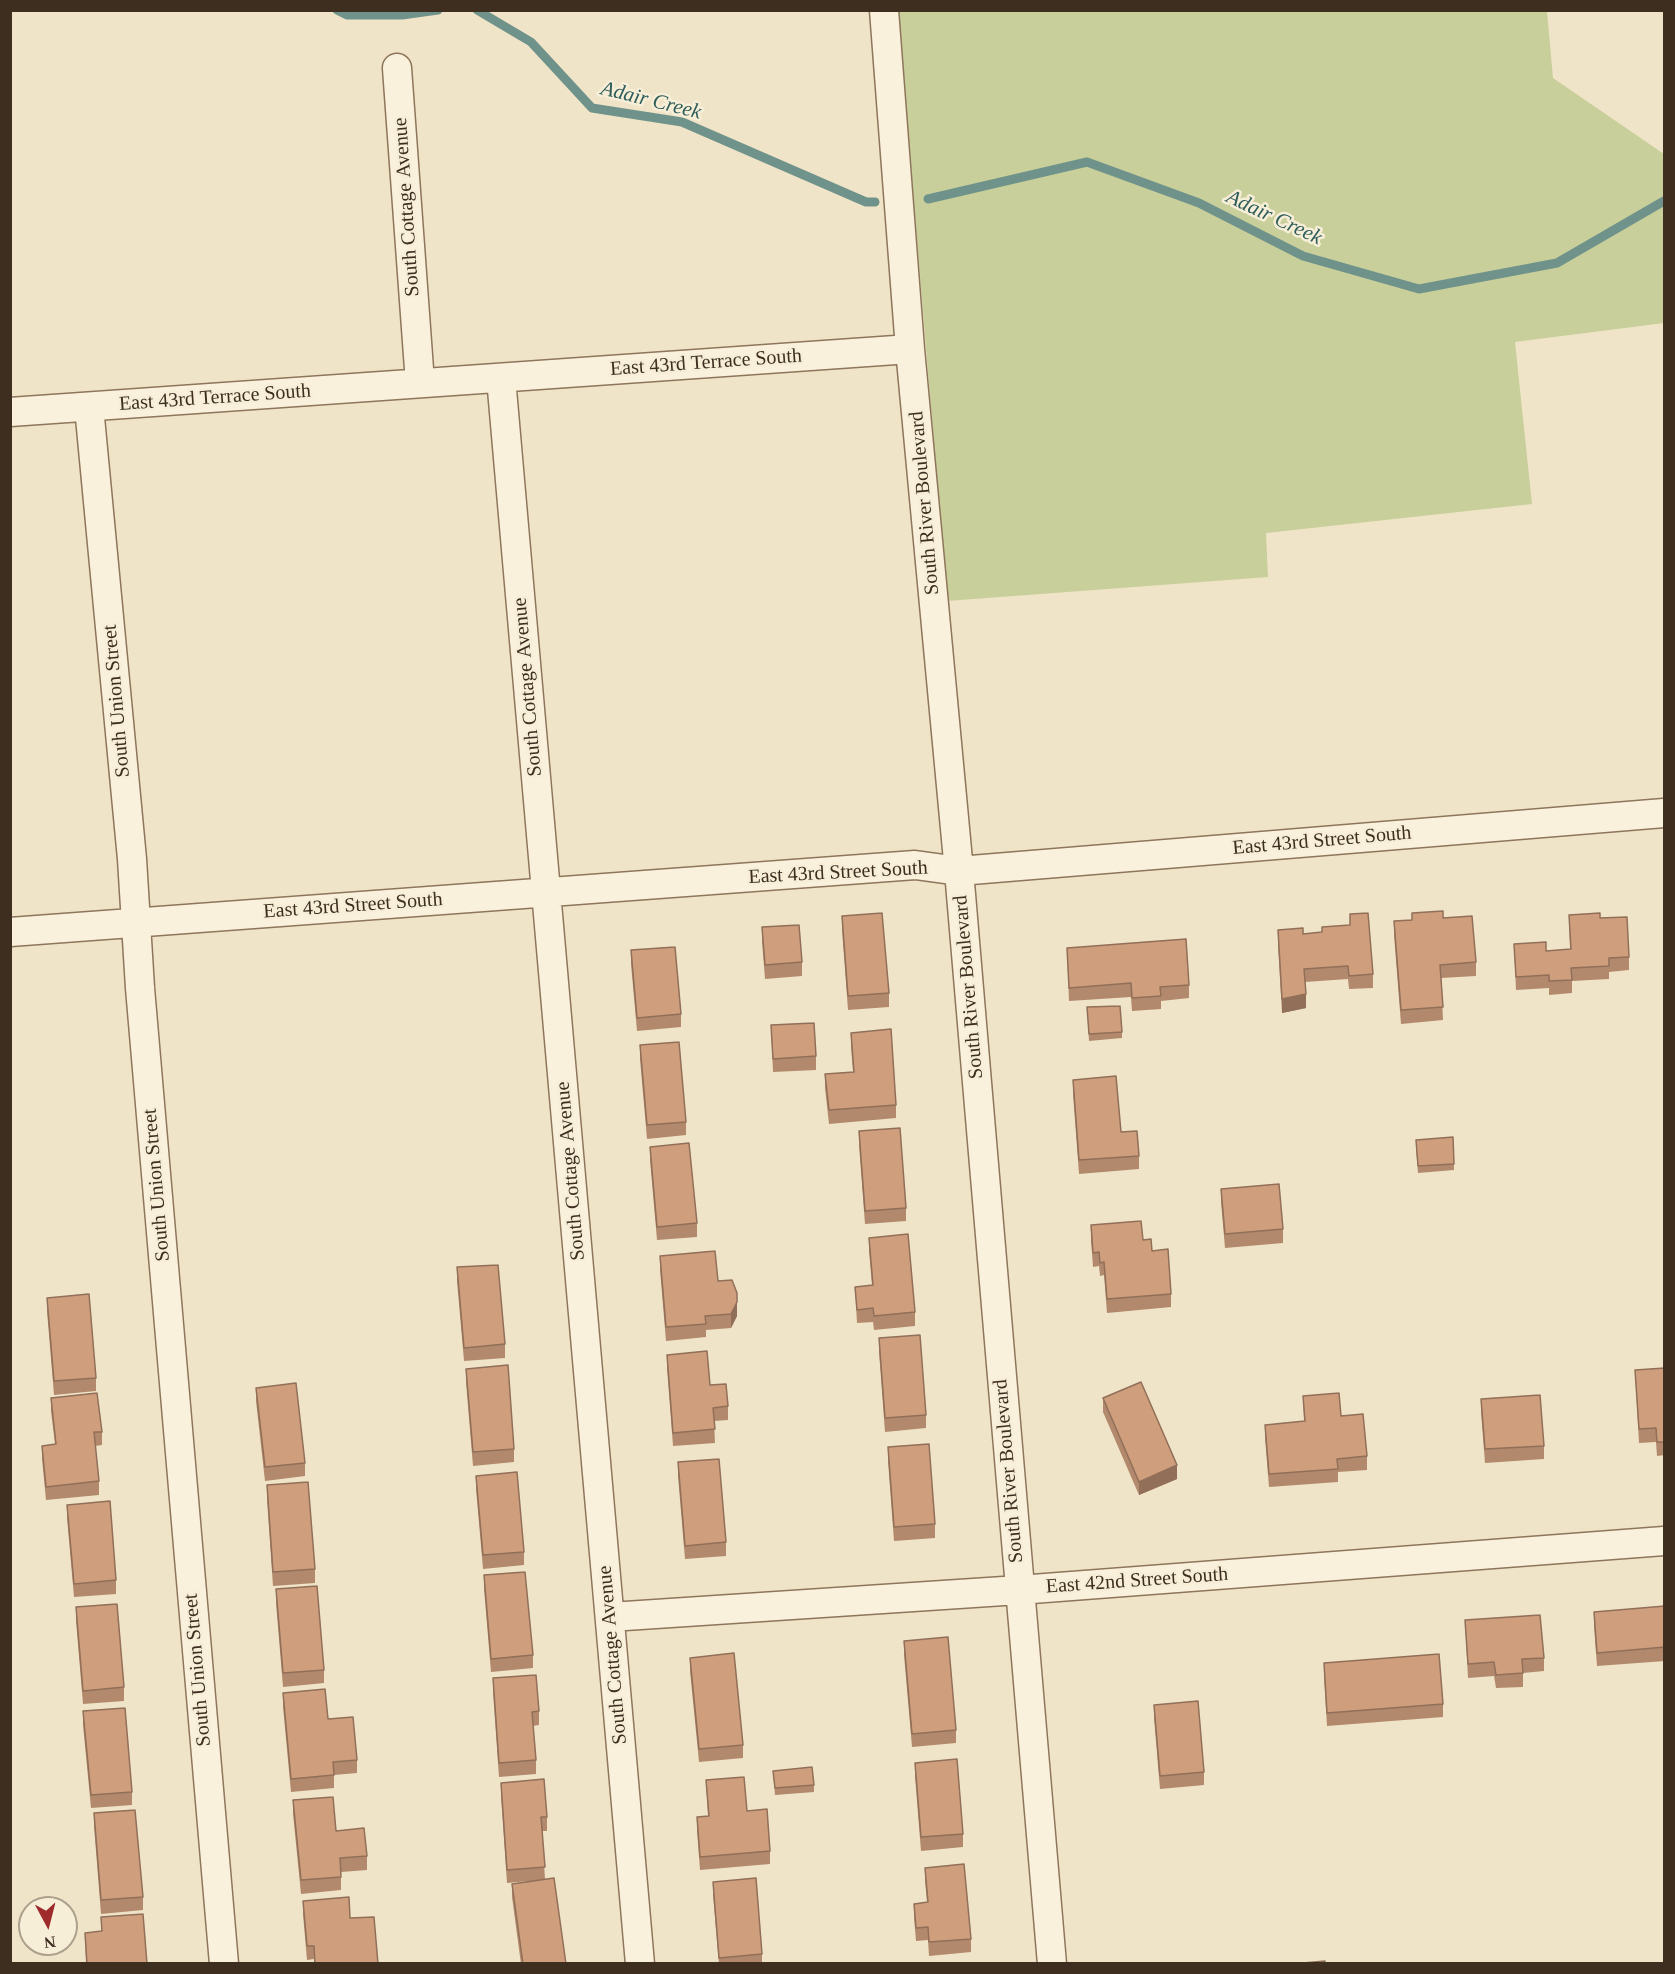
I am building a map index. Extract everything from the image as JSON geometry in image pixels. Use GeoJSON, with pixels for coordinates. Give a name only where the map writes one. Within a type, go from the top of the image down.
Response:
{"type":"FeatureCollection","features":[{"type":"Feature","properties":{"kind":"street","name":"South River Boulevard"},"geometry":{"type":"LineString","coordinates":[[884,10],[910,349],[959,871],[1052,1964]]}},
{"type":"Feature","properties":{"kind":"street","name":"South Cottage Avenue"},"geometry":{"type":"LineString","coordinates":[[397,68],[420,383]]}},
{"type":"Feature","properties":{"kind":"street","name":"East 43rd Terrace South"},"geometry":{"type":"LineString","coordinates":[[10,412],[910,349]]}},
{"type":"Feature","properties":{"kind":"street","name":"South Cottage Avenue"},"geometry":{"type":"LineString","coordinates":[[501,378],[640,1964]]}},
{"type":"Feature","properties":{"kind":"street","name":"South Union Street"},"geometry":{"type":"LineString","coordinates":[[89,407],[136,922],[224,1964]]}},
{"type":"Feature","properties":{"kind":"street","name":"East 43rd Street South"},"geometry":{"type":"LineString","coordinates":[[10,932],[915,865],[959,871],[1665,813]]}},
{"type":"Feature","properties":{"kind":"street","name":"East 42nd Street South"},"geometry":{"type":"LineString","coordinates":[[610,1617],[1019,1590],[1665,1541]]}},
{"type":"Feature","properties":{"kind":"green space"},"geometry":{"type":"Polygon","coordinates":[[[898,11],[1547,11],[1553,78],[1664,154],[1664,323],[1515,342],[1532,504],[1266,533],[1268,577],[947,601],[898,11]]]}},
{"type":"Feature","properties":{"kind":"building"},"geometry":{"type":"Polygon","coordinates":[[[1443,911],[1443,918],[1472,916],[1476,962],[1440,965],[1443,1007],[1401,1010],[1394,921],[1412,920],[1412,913],[1443,911]]]}},
{"type":"Feature","properties":{"kind":"building"},"geometry":{"type":"Polygon","coordinates":[[[882,913],[889,993],[848,996],[842,916],[882,913]]]}},
{"type":"Feature","properties":{"kind":"building"},"geometry":{"type":"Polygon","coordinates":[[[1368,913],[1373,974],[1349,976],[1348,966],[1304,969],[1306,994],[1282,999],[1278,930],[1303,928],[1303,934],[1322,932],[1322,927],[1350,925],[1350,914],[1368,913]]]}},
{"type":"Feature","properties":{"kind":"building"},"geometry":{"type":"Polygon","coordinates":[[[1600,913],[1600,918],[1627,917],[1629,957],[1609,958],[1609,966],[1571,968],[1572,980],[1549,981],[1549,975],[1516,977],[1514,944],[1546,942],[1546,951],[1571,949],[1569,915],[1600,913]]]}},
{"type":"Feature","properties":{"kind":"building"},"geometry":{"type":"Polygon","coordinates":[[[799,925],[802,962],[765,965],[762,927],[799,925]]]}},
{"type":"Feature","properties":{"kind":"building"},"geometry":{"type":"Polygon","coordinates":[[[1186,939],[1189,985],[1160,987],[1161,996],[1132,998],[1131,983],[1069,988],[1067,948],[1186,939]]]}},
{"type":"Feature","properties":{"kind":"building"},"geometry":{"type":"Polygon","coordinates":[[[675,947],[681,1014],[637,1018],[631,950],[675,947]]]}},
{"type":"Feature","properties":{"kind":"building"},"geometry":{"type":"Polygon","coordinates":[[[1120,1006],[1122,1032],[1089,1034],[1087,1007],[1120,1006]]]}},
{"type":"Feature","properties":{"kind":"building"},"geometry":{"type":"Polygon","coordinates":[[[814,1023],[816,1056],[773,1059],[771,1025],[814,1023]]]}},
{"type":"Feature","properties":{"kind":"building"},"geometry":{"type":"Polygon","coordinates":[[[891,1029],[896,1105],[829,1110],[825,1074],[854,1072],[851,1033],[891,1029]]]}},
{"type":"Feature","properties":{"kind":"building"},"geometry":{"type":"Polygon","coordinates":[[[679,1042],[686,1122],[647,1125],[640,1045],[679,1042]]]}},
{"type":"Feature","properties":{"kind":"building"},"geometry":{"type":"Polygon","coordinates":[[[1116,1076],[1121,1132],[1137,1131],[1139,1156],[1079,1160],[1073,1080],[1116,1076]]]}},
{"type":"Feature","properties":{"kind":"building"},"geometry":{"type":"Polygon","coordinates":[[[900,1128],[906,1208],[865,1211],[859,1131],[900,1128]]]}},
{"type":"Feature","properties":{"kind":"building"},"geometry":{"type":"Polygon","coordinates":[[[1453,1137],[1454,1164],[1418,1166],[1416,1140],[1453,1137]]]}},
{"type":"Feature","properties":{"kind":"building"},"geometry":{"type":"Polygon","coordinates":[[[689,1143],[697,1223],[657,1227],[650,1147],[689,1143]]]}},
{"type":"Feature","properties":{"kind":"building"},"geometry":{"type":"Polygon","coordinates":[[[1279,1184],[1283,1229],[1225,1234],[1221,1189],[1279,1184]]]}},
{"type":"Feature","properties":{"kind":"building"},"geometry":{"type":"Polygon","coordinates":[[[1141,1221],[1143,1240],[1151,1239],[1152,1251],[1168,1249],[1171,1294],[1107,1299],[1104,1262],[1100,1263],[1099,1252],[1093,1253],[1091,1225],[1141,1221]]]}},
{"type":"Feature","properties":{"kind":"building"},"geometry":{"type":"Polygon","coordinates":[[[908,1234],[915,1312],[874,1316],[873,1308],[857,1310],[855,1287],[873,1285],[869,1238],[908,1234]]]}},
{"type":"Feature","properties":{"kind":"building"},"geometry":{"type":"Polygon","coordinates":[[[715,1251],[718,1281],[732,1280],[737,1293],[737,1302],[731,1314],[705,1316],[706,1324],[666,1327],[660,1256],[715,1251]]]}},
{"type":"Feature","properties":{"kind":"building"},"geometry":{"type":"Polygon","coordinates":[[[498,1265],[505,1344],[464,1348],[457,1267],[498,1265]]]}},
{"type":"Feature","properties":{"kind":"building"},"geometry":{"type":"Polygon","coordinates":[[[89,1294],[96,1378],[54,1381],[47,1298],[89,1294]]]}},
{"type":"Feature","properties":{"kind":"building"},"geometry":{"type":"Polygon","coordinates":[[[920,1335],[926,1415],[885,1418],[879,1338],[920,1335]]]}},
{"type":"Feature","properties":{"kind":"building"},"geometry":{"type":"Polygon","coordinates":[[[707,1351],[710,1385],[726,1384],[728,1406],[713,1408],[715,1429],[673,1433],[667,1355],[707,1351]]]}},
{"type":"Feature","properties":{"kind":"building"},"geometry":{"type":"Polygon","coordinates":[[[508,1365],[514,1449],[473,1452],[466,1369],[508,1365]]]}},
{"type":"Feature","properties":{"kind":"building"},"geometry":{"type":"Polygon","coordinates":[[[1665,1368],[1665,1442],[1657,1442],[1656,1428],[1639,1429],[1635,1370],[1665,1368]]]}},
{"type":"Feature","properties":{"kind":"building"},"geometry":{"type":"Polygon","coordinates":[[[1141,1382],[1177,1465],[1139,1482],[1103,1398],[1141,1382]]]}},
{"type":"Feature","properties":{"kind":"building"},"geometry":{"type":"Polygon","coordinates":[[[296,1383],[305,1463],[265,1467],[256,1388],[296,1383]]]}},
{"type":"Feature","properties":{"kind":"building"},"geometry":{"type":"Polygon","coordinates":[[[97,1393],[102,1432],[94,1432],[99,1481],[46,1487],[42,1446],[56,1444],[51,1398],[97,1393]]]}},
{"type":"Feature","properties":{"kind":"building"},"geometry":{"type":"Polygon","coordinates":[[[1339,1393],[1341,1416],[1363,1414],[1367,1456],[1337,1459],[1338,1469],[1269,1474],[1265,1425],[1305,1421],[1303,1396],[1339,1393]]]}},
{"type":"Feature","properties":{"kind":"building"},"geometry":{"type":"Polygon","coordinates":[[[1540,1395],[1544,1446],[1485,1449],[1481,1399],[1540,1395]]]}},
{"type":"Feature","properties":{"kind":"building"},"geometry":{"type":"Polygon","coordinates":[[[929,1444],[935,1524],[894,1527],[888,1447],[929,1444]]]}},
{"type":"Feature","properties":{"kind":"building"},"geometry":{"type":"Polygon","coordinates":[[[719,1459],[726,1542],[685,1546],[678,1462],[719,1459]]]}},
{"type":"Feature","properties":{"kind":"building"},"geometry":{"type":"Polygon","coordinates":[[[517,1472],[524,1552],[483,1555],[476,1476],[517,1472]]]}},
{"type":"Feature","properties":{"kind":"building"},"geometry":{"type":"Polygon","coordinates":[[[308,1482],[315,1569],[273,1572],[267,1485],[308,1482]]]}},
{"type":"Feature","properties":{"kind":"building"},"geometry":{"type":"Polygon","coordinates":[[[110,1501],[116,1580],[74,1584],[67,1505],[110,1501]]]}},
{"type":"Feature","properties":{"kind":"building"},"geometry":{"type":"Polygon","coordinates":[[[525,1572],[533,1655],[491,1659],[484,1575],[525,1572]]]}},
{"type":"Feature","properties":{"kind":"building"},"geometry":{"type":"Polygon","coordinates":[[[317,1586],[324,1670],[283,1673],[276,1589],[317,1586]]]}},
{"type":"Feature","properties":{"kind":"building"},"geometry":{"type":"Polygon","coordinates":[[[117,1604],[124,1687],[83,1691],[76,1607],[117,1604]]]}},
{"type":"Feature","properties":{"kind":"building"},"geometry":{"type":"Polygon","coordinates":[[[1665,1606],[1665,1647],[1597,1653],[1594,1612],[1665,1606]]]}},
{"type":"Feature","properties":{"kind":"building"},"geometry":{"type":"Polygon","coordinates":[[[1540,1615],[1544,1658],[1522,1659],[1523,1673],[1496,1675],[1494,1662],[1468,1664],[1465,1620],[1540,1615]]]}},
{"type":"Feature","properties":{"kind":"building"},"geometry":{"type":"Polygon","coordinates":[[[948,1637],[956,1730],[912,1734],[904,1641],[948,1637]]]}},
{"type":"Feature","properties":{"kind":"building"},"geometry":{"type":"Polygon","coordinates":[[[734,1653],[743,1745],[699,1749],[690,1658],[734,1653]]]}},
{"type":"Feature","properties":{"kind":"building"},"geometry":{"type":"Polygon","coordinates":[[[1439,1654],[1443,1704],[1327,1713],[1324,1663],[1439,1654]]]}},
{"type":"Feature","properties":{"kind":"building"},"geometry":{"type":"Polygon","coordinates":[[[536,1675],[539,1711],[532,1712],[536,1760],[499,1763],[493,1678],[536,1675]]]}},
{"type":"Feature","properties":{"kind":"building"},"geometry":{"type":"Polygon","coordinates":[[[325,1689],[328,1719],[353,1717],[357,1760],[333,1762],[334,1775],[291,1779],[283,1693],[325,1689]]]}},
{"type":"Feature","properties":{"kind":"building"},"geometry":{"type":"Polygon","coordinates":[[[1198,1701],[1204,1772],[1160,1776],[1154,1705],[1198,1701]]]}},
{"type":"Feature","properties":{"kind":"building"},"geometry":{"type":"Polygon","coordinates":[[[125,1708],[132,1792],[91,1795],[83,1711],[125,1708]]]}},
{"type":"Feature","properties":{"kind":"building"},"geometry":{"type":"Polygon","coordinates":[[[957,1759],[963,1834],[921,1837],[915,1763],[957,1759]]]}},
{"type":"Feature","properties":{"kind":"building"},"geometry":{"type":"Polygon","coordinates":[[[812,1767],[814,1785],[775,1788],[773,1771],[812,1767]]]}},
{"type":"Feature","properties":{"kind":"building"},"geometry":{"type":"Polygon","coordinates":[[[744,1777],[747,1811],[767,1809],[770,1851],[700,1857],[697,1817],[709,1816],[706,1780],[744,1777]]]}},
{"type":"Feature","properties":{"kind":"building"},"geometry":{"type":"Polygon","coordinates":[[[544,1779],[547,1817],[541,1817],[545,1867],[507,1870],[501,1783],[544,1779]]]}},
{"type":"Feature","properties":{"kind":"building"},"geometry":{"type":"Polygon","coordinates":[[[333,1797],[336,1831],[364,1828],[367,1856],[340,1858],[341,1877],[301,1880],[293,1800],[333,1797]]]}},
{"type":"Feature","properties":{"kind":"building"},"geometry":{"type":"Polygon","coordinates":[[[135,1810],[143,1897],[101,1900],[94,1813],[135,1810]]]}},
{"type":"Feature","properties":{"kind":"building"},"geometry":{"type":"Polygon","coordinates":[[[964,1864],[971,1939],[929,1942],[928,1927],[916,1928],[914,1904],[928,1902],[925,1868],[964,1864]]]}},
{"type":"Feature","properties":{"kind":"building"},"geometry":{"type":"Polygon","coordinates":[[[554,1878],[566,1964],[523,1964],[512,1884],[554,1878]]]}},
{"type":"Feature","properties":{"kind":"building"},"geometry":{"type":"Polygon","coordinates":[[[756,1878],[762,1954],[719,1958],[713,1882],[756,1878]]]}},
{"type":"Feature","properties":{"kind":"building"},"geometry":{"type":"Polygon","coordinates":[[[349,1897],[350,1918],[374,1917],[378,1964],[315,1964],[314,1946],[307,1946],[303,1901],[349,1897]]]}},
{"type":"Feature","properties":{"kind":"building"},"geometry":{"type":"Polygon","coordinates":[[[143,1914],[147,1964],[87,1964],[85,1933],[102,1931],[101,1917],[143,1914]]]}},
{"type":"Feature","properties":{"kind":"building"},"geometry":{"type":"Polygon","coordinates":[[[1325,1961],[1325,1964],[1292,1964],[1325,1961]]]}},
{"type":"Feature","properties":{"kind":"waterway","name":"Adair Creek"},"geometry":{"type":"LineString","coordinates":[[337,10],[347,15],[402,15],[438,10]]}},
{"type":"Feature","properties":{"kind":"waterway","name":"Adair Creek"},"geometry":{"type":"LineString","coordinates":[[477,10],[531,42],[592,108],[682,122],[866,202],[875,202]]}},
{"type":"Feature","properties":{"kind":"waterway","name":"Adair Creek"},"geometry":{"type":"LineString","coordinates":[[928,199],[1087,162],[1199,203],[1303,256],[1419,289],[1557,263],[1664,201]]}}]}
